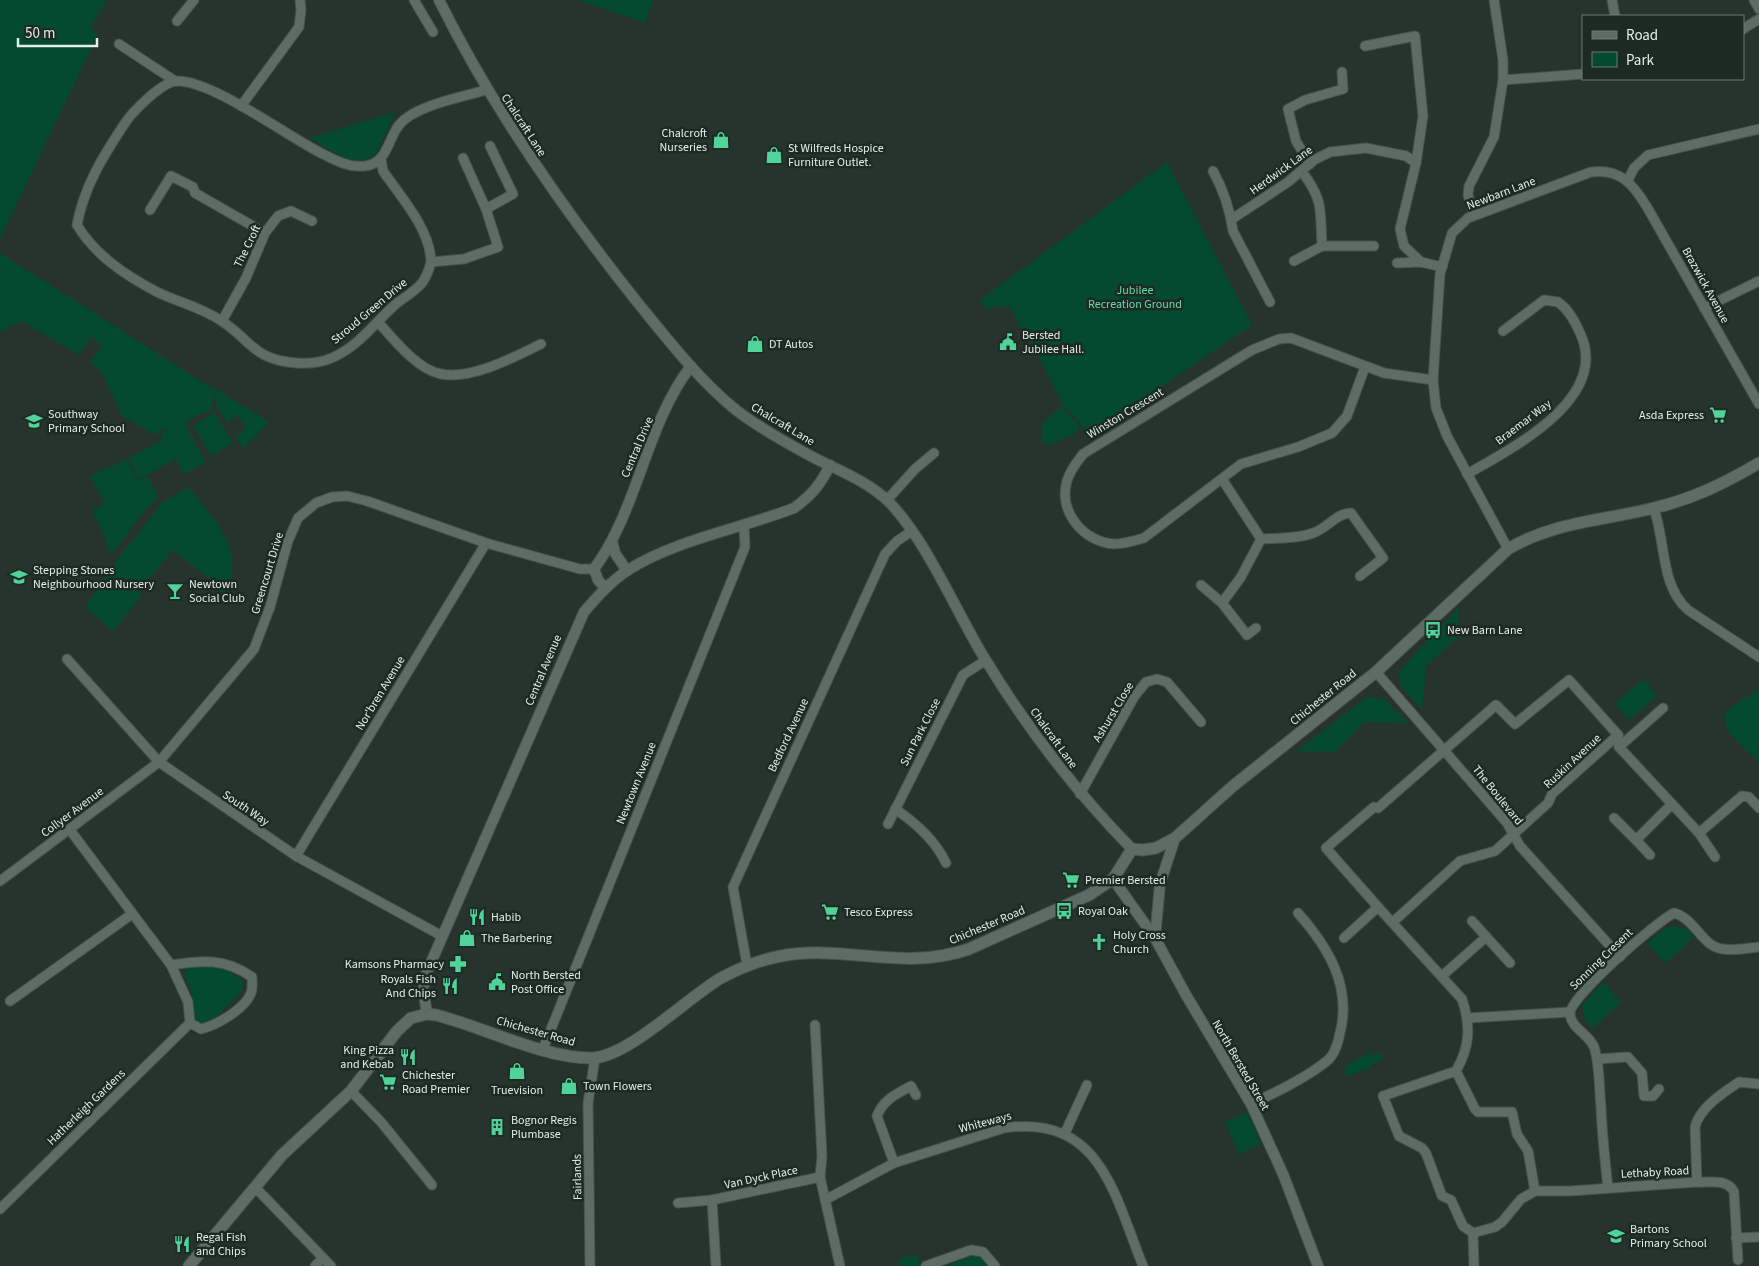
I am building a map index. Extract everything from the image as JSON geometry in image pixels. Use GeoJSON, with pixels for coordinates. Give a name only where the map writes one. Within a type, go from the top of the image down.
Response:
{"type":"FeatureCollection","features":[{"type":"Feature","properties":{"kind":"main road","name":"Chichester Road"},"geometry":{"type":"LineString","coordinates":[[426,1014],[445,1017],[568,1056],[595,1058],[617,1051],[720,979],[747,965],[766,959],[801,954],[927,959],[949,956],[1089,895],[1113,879],[1132,849],[1156,848],[1175,838],[1233,786],[1376,672],[1508,549],[1531,536],[1556,528],[1654,509],[1695,497],[1759,463]]}},
{"type":"Feature","properties":{"kind":"main road"},"geometry":{"type":"LineString","coordinates":[[189,1266],[282,1155],[352,1091],[397,1031],[411,1018],[426,1014]]}},
{"type":"Feature","properties":{"kind":"street"},"geometry":{"type":"LineString","coordinates":[[177,22],[194,0]]}},
{"type":"Feature","properties":{"kind":"street"},"geometry":{"type":"LineString","coordinates":[[241,106],[298,27],[301,10],[300,0]]}},
{"type":"Feature","properties":{"kind":"street"},"geometry":{"type":"LineString","coordinates":[[414,0],[433,32]]}},
{"type":"Feature","properties":{"kind":"street","name":"Chalcraft Lane"},"geometry":{"type":"LineString","coordinates":[[439,0],[467,57],[486,90],[529,156],[604,261],[691,366],[734,408],[756,424],[830,465],[887,500],[912,531],[986,660],[1029,726],[1080,794],[1132,849]]}},
{"type":"Feature","properties":{"kind":"street"},"geometry":{"type":"LineString","coordinates":[[1474,215],[1468,195],[1469,186],[1494,137],[1503,80],[1504,60],[1494,0]]}},
{"type":"Feature","properties":{"kind":"street"},"geometry":{"type":"LineString","coordinates":[[1612,0],[1614,15]]}},
{"type":"Feature","properties":{"kind":"street"},"geometry":{"type":"LineString","coordinates":[[1754,0],[1759,9]]}},
{"type":"Feature","properties":{"kind":"street"},"geometry":{"type":"LineString","coordinates":[[1744,28],[1759,19]]}},
{"type":"Feature","properties":{"kind":"street"},"geometry":{"type":"LineString","coordinates":[[1365,46],[1415,36],[1423,116],[1416,164],[1400,229],[1404,246],[1421,262]]}},
{"type":"Feature","properties":{"kind":"street"},"geometry":{"type":"LineString","coordinates":[[119,44],[175,81],[195,84],[241,106],[298,141],[342,164],[352,166],[367,166],[381,159],[399,124],[414,112],[486,90]]}},
{"type":"Feature","properties":{"kind":"street"},"geometry":{"type":"LineString","coordinates":[[1310,164],[1296,141],[1288,109],[1305,100],[1343,89],[1342,72]]}},
{"type":"Feature","properties":{"kind":"street"},"geometry":{"type":"LineString","coordinates":[[1503,80],[1582,74]]}},
{"type":"Feature","properties":{"kind":"street","name":"Stroud Green Drive"},"geometry":{"type":"LineString","coordinates":[[175,81],[159,90],[132,113],[96,167],[82,202],[77,225],[88,244],[108,262],[158,292],[197,307],[222,321],[249,346],[269,358],[297,363],[315,363],[334,357],[379,323],[396,304],[422,284],[432,262]]}},
{"type":"Feature","properties":{"kind":"street"},"geometry":{"type":"LineString","coordinates":[[1628,180],[1634,168],[1648,155],[1759,128]]}},
{"type":"Feature","properties":{"kind":"street"},"geometry":{"type":"LineString","coordinates":[[486,209],[513,194],[490,146]]}},
{"type":"Feature","properties":{"kind":"street","name":"Herdwick Lane"},"geometry":{"type":"LineString","coordinates":[[1232,219],[1330,152],[1358,148],[1406,156],[1416,164]]}},
{"type":"Feature","properties":{"kind":"street"},"geometry":{"type":"LineString","coordinates":[[381,159],[383,171],[426,238],[432,262],[464,259],[498,248],[486,209],[463,158]]}},
{"type":"Feature","properties":{"kind":"street"},"geometry":{"type":"LineString","coordinates":[[1213,171],[1222,187],[1224,202],[1232,219],[1233,231],[1270,302]]}},
{"type":"Feature","properties":{"kind":"street"},"geometry":{"type":"LineString","coordinates":[[1302,172],[1313,186],[1319,200],[1322,246]]}},
{"type":"Feature","properties":{"kind":"street","name":"Newbarn Lane"},"geometry":{"type":"LineString","coordinates":[[1508,549],[1447,436],[1436,408],[1434,380],[1437,299],[1442,267],[1452,233],[1458,225],[1474,215],[1591,172],[1613,172],[1628,180]]}},
{"type":"Feature","properties":{"kind":"street"},"geometry":{"type":"LineString","coordinates":[[150,210],[171,176],[193,188],[195,193],[266,233]]}},
{"type":"Feature","properties":{"kind":"street","name":"Brazwick Avenue"},"geometry":{"type":"LineString","coordinates":[[1628,180],[1647,207],[1759,404]]}},
{"type":"Feature","properties":{"kind":"street","name":"The Croft"},"geometry":{"type":"LineString","coordinates":[[222,321],[246,278],[266,233],[278,216],[291,211],[312,222]]}},
{"type":"Feature","properties":{"kind":"street"},"geometry":{"type":"LineString","coordinates":[[1294,261],[1322,246],[1374,246]]}},
{"type":"Feature","properties":{"kind":"street"},"geometry":{"type":"LineString","coordinates":[[1397,263],[1421,262],[1442,267]]}},
{"type":"Feature","properties":{"kind":"street"},"geometry":{"type":"LineString","coordinates":[[1704,308],[1759,281]]}},
{"type":"Feature","properties":{"kind":"street","name":"Braemar Way"},"geometry":{"type":"LineString","coordinates":[[1467,474],[1508,451],[1553,417],[1573,394],[1585,372],[1587,364],[1582,338],[1574,321],[1558,302],[1544,300],[1503,331]]}},
{"type":"Feature","properties":{"kind":"street"},"geometry":{"type":"LineString","coordinates":[[379,323],[418,362],[440,374],[462,374],[496,365],[541,344]]}},
{"type":"Feature","properties":{"kind":"street","name":"Winston Crescent"},"geometry":{"type":"LineString","coordinates":[[1365,367],[1348,416],[1332,433],[1305,445],[1242,464],[1144,538],[1127,543],[1113,544],[1086,535],[1077,526],[1068,509],[1065,496],[1070,474],[1083,454],[1252,350],[1269,342],[1291,338],[1365,367],[1403,378],[1434,380]]}},
{"type":"Feature","properties":{"kind":"street","name":"Central Drive"},"geometry":{"type":"LineString","coordinates":[[594,569],[605,555],[612,541],[674,392],[691,366]]}},
{"type":"Feature","properties":{"kind":"street"},"geometry":{"type":"LineString","coordinates":[[887,500],[915,469],[934,453]]}},
{"type":"Feature","properties":{"kind":"street","name":"Central Avenue"},"geometry":{"type":"LineString","coordinates":[[426,1014],[423,989],[426,974],[571,638],[584,612],[605,588],[627,571],[650,558],[789,510],[805,500],[821,484],[830,465]]}},
{"type":"Feature","properties":{"kind":"street"},"geometry":{"type":"LineString","coordinates":[[1222,479],[1261,539]]}},
{"type":"Feature","properties":{"kind":"street","name":"Greencourt Drive"},"geometry":{"type":"LineString","coordinates":[[159,762],[254,649],[270,607],[288,541],[298,518],[316,503],[332,497],[347,496],[367,501],[486,543],[580,569],[594,569]]}},
{"type":"Feature","properties":{"kind":"street"},"geometry":{"type":"LineString","coordinates":[[1654,509],[1670,584],[1677,600],[1688,610],[1759,657]]}},
{"type":"Feature","properties":{"kind":"street"},"geometry":{"type":"LineString","coordinates":[[1261,539],[1303,536],[1316,532],[1344,513],[1351,513],[1383,558],[1360,576]]}},
{"type":"Feature","properties":{"kind":"street","name":"Newtown Avenue"},"geometry":{"type":"LineString","coordinates":[[543,1049],[745,547],[744,524]]}},
{"type":"Feature","properties":{"kind":"street","name":"Bedford Avenue"},"geometry":{"type":"LineString","coordinates":[[747,965],[734,886],[884,554],[897,541],[912,531]]}},
{"type":"Feature","properties":{"kind":"street"},"geometry":{"type":"LineString","coordinates":[[1222,603],[1241,577],[1261,539]]}},
{"type":"Feature","properties":{"kind":"street"},"geometry":{"type":"LineString","coordinates":[[612,541],[617,557],[627,571]]}},
{"type":"Feature","properties":{"kind":"street","name":"Nor'bren Avenue"},"geometry":{"type":"LineString","coordinates":[[296,856],[486,543]]}},
{"type":"Feature","properties":{"kind":"street"},"geometry":{"type":"LineString","coordinates":[[605,555],[617,557]]}},
{"type":"Feature","properties":{"kind":"street"},"geometry":{"type":"LineString","coordinates":[[594,569],[598,580],[605,588]]}},
{"type":"Feature","properties":{"kind":"street"},"geometry":{"type":"LineString","coordinates":[[1201,585],[1222,603],[1247,635],[1256,628]]}},
{"type":"Feature","properties":{"kind":"street","name":"South Way"},"geometry":{"type":"LineString","coordinates":[[67,659],[159,762],[296,856],[442,936]]}},
{"type":"Feature","properties":{"kind":"street","name":"Sun Park Close"},"geometry":{"type":"LineString","coordinates":[[888,824],[963,674],[986,660]]}},
{"type":"Feature","properties":{"kind":"street","name":"The Boulevard"},"geometry":{"type":"LineString","coordinates":[[1376,672],[1507,823],[1520,846],[1620,957]]}},
{"type":"Feature","properties":{"kind":"street","name":"Ashurst Close"},"geometry":{"type":"LineString","coordinates":[[1080,794],[1134,697],[1146,682],[1157,679],[1167,682],[1202,722]]}},
{"type":"Feature","properties":{"kind":"street"},"geometry":{"type":"LineString","coordinates":[[1473,1233],[1463,1226],[1451,1200],[1442,1196],[1426,1153],[1422,1148],[1399,1136],[1383,1096],[1456,1071],[1465,1056],[1469,1042],[1468,1018],[1462,999],[1326,848],[1374,807],[1378,808],[1496,705],[1515,724],[1569,680],[1618,735]]}},
{"type":"Feature","properties":{"kind":"street","name":"Ruskin Avenue"},"geometry":{"type":"LineString","coordinates":[[1619,747],[1663,708]]}},
{"type":"Feature","properties":{"kind":"street","name":"Ruskin Avenue"},"geometry":{"type":"LineString","coordinates":[[1618,735],[1619,747],[1699,833],[1715,857]]}},
{"type":"Feature","properties":{"kind":"street","name":"Ruskin Avenue"},"geometry":{"type":"LineString","coordinates":[[1393,922],[1460,861],[1495,851],[1548,803],[1552,794],[1618,735]]}},
{"type":"Feature","properties":{"kind":"street","name":"Collyer Avenue"},"geometry":{"type":"LineString","coordinates":[[0,881],[159,762]]}},
{"type":"Feature","properties":{"kind":"street"},"geometry":{"type":"LineString","coordinates":[[1699,833],[1742,796],[1749,797],[1759,808]]}},
{"type":"Feature","properties":{"kind":"street"},"geometry":{"type":"LineString","coordinates":[[1636,840],[1671,805]]}},
{"type":"Feature","properties":{"kind":"street"},"geometry":{"type":"LineString","coordinates":[[895,810],[910,819],[939,848],[946,863]]}},
{"type":"Feature","properties":{"kind":"street"},"geometry":{"type":"LineString","coordinates":[[1614,818],[1650,855]]}},
{"type":"Feature","properties":{"kind":"street"},"geometry":{"type":"LineString","coordinates":[[70,830],[170,965],[188,1002],[190,1023],[201,1029],[216,1025],[235,1011],[251,993],[252,977],[237,966],[216,961],[170,965]]}},
{"type":"Feature","properties":{"kind":"street"},"geometry":{"type":"LineString","coordinates":[[1155,938],[1160,884],[1175,838]]}},
{"type":"Feature","properties":{"kind":"street","name":"North Bersted Street"},"geometry":{"type":"LineString","coordinates":[[1113,879],[1155,938],[1186,995],[1251,1104],[1283,1174],[1318,1266]]}},
{"type":"Feature","properties":{"kind":"street"},"geometry":{"type":"LineString","coordinates":[[1344,938],[1378,907]]}},
{"type":"Feature","properties":{"kind":"street"},"geometry":{"type":"LineString","coordinates":[[1251,1104],[1329,1060],[1338,1042],[1343,1008],[1340,982],[1330,955],[1318,936],[1298,913]]}},
{"type":"Feature","properties":{"kind":"street","name":"Sonning Cresent"},"geometry":{"type":"LineString","coordinates":[[1570,1012],[1579,996],[1664,918],[1674,913],[1684,915],[1715,947],[1724,949],[1759,947]]}},
{"type":"Feature","properties":{"kind":"street"},"geometry":{"type":"LineString","coordinates":[[10,1001],[132,914]]}},
{"type":"Feature","properties":{"kind":"street"},"geometry":{"type":"LineString","coordinates":[[1472,922],[1510,963]]}},
{"type":"Feature","properties":{"kind":"street"},"geometry":{"type":"LineString","coordinates":[[1442,976],[1486,937]]}},
{"type":"Feature","properties":{"kind":"street"},"geometry":{"type":"LineString","coordinates":[[1468,1018],[1570,1012],[1577,1028],[1591,1041],[1597,1059],[1608,1188]]}},
{"type":"Feature","properties":{"kind":"street","name":"Hatherleigh Gardens"},"geometry":{"type":"LineString","coordinates":[[0,1209],[190,1023]]}},
{"type":"Feature","properties":{"kind":"street"},"geometry":{"type":"LineString","coordinates":[[815,1025],[822,1156],[820,1177],[840,1266]]}},
{"type":"Feature","properties":{"kind":"street"},"geometry":{"type":"LineString","coordinates":[[1597,1059],[1628,1057],[1642,1073],[1644,1096],[1653,1096],[1660,1089]]}},
{"type":"Feature","properties":{"kind":"street","name":"Fairlands"},"geometry":{"type":"LineString","coordinates":[[590,1266],[588,1103],[595,1058]]}},
{"type":"Feature","properties":{"kind":"street"},"geometry":{"type":"LineString","coordinates":[[1456,1071],[1474,1110],[1478,1112],[1512,1112],[1517,1134],[1528,1151],[1535,1177],[1535,1191],[1521,1199],[1502,1222],[1495,1227],[1473,1233]]}},
{"type":"Feature","properties":{"kind":"street","name":"Lethaby Road"},"geometry":{"type":"LineString","coordinates":[[1535,1191],[1697,1182],[1695,1127],[1697,1119],[1712,1103],[1739,1082],[1759,1084]]}},
{"type":"Feature","properties":{"kind":"street"},"geometry":{"type":"LineString","coordinates":[[1065,1134],[1087,1085]]}},
{"type":"Feature","properties":{"kind":"street"},"geometry":{"type":"LineString","coordinates":[[894,1163],[877,1116],[880,1107],[889,1098],[911,1086],[916,1095]]}},
{"type":"Feature","properties":{"kind":"street"},"geometry":{"type":"LineString","coordinates":[[352,1091],[381,1122],[432,1185]]}},
{"type":"Feature","properties":{"kind":"street","name":"Whiteways"},"geometry":{"type":"LineString","coordinates":[[825,1200],[894,1163],[1004,1128],[1023,1125],[1065,1134],[1093,1155],[1105,1174],[1143,1266]]}},
{"type":"Feature","properties":{"kind":"street","name":"Van Dyck Place"},"geometry":{"type":"LineString","coordinates":[[716,1266],[712,1200],[820,1177]]}},
{"type":"Feature","properties":{"kind":"street"},"geometry":{"type":"LineString","coordinates":[[1697,1182],[1726,1182],[1731,1186],[1734,1192],[1738,1260]]}},
{"type":"Feature","properties":{"kind":"street"},"geometry":{"type":"LineString","coordinates":[[255,1188],[331,1266]]}},
{"type":"Feature","properties":{"kind":"street"},"geometry":{"type":"LineString","coordinates":[[678,1203],[712,1200]]}},
{"type":"Feature","properties":{"kind":"street"},"geometry":{"type":"LineString","coordinates":[[1473,1233],[1474,1266]]}},
{"type":"Feature","properties":{"kind":"street"},"geometry":{"type":"LineString","coordinates":[[1736,1238],[1759,1237]]}},
{"type":"Feature","properties":{"kind":"street"},"geometry":{"type":"LineString","coordinates":[[926,1266],[971,1250],[983,1252],[995,1266]]}},
{"type":"Feature","properties":{"kind":"street"},"geometry":{"type":"LineString","coordinates":[[314,1266],[323,1258]]}},
{"type":"Feature","properties":{"kind":"green space"},"geometry":{"type":"Polygon","coordinates":[[[0,0],[107,0],[91,27],[97,36],[0,239],[0,0]]]}},
{"type":"Feature","properties":{"kind":"green space"},"geometry":{"type":"Polygon","coordinates":[[[578,0],[653,0],[645,23],[578,0]]]}},
{"type":"Feature","properties":{"kind":"green space"},"geometry":{"type":"Polygon","coordinates":[[[395,112],[379,149],[370,158],[361,160],[343,157],[310,138],[395,112]]]}},
{"type":"Feature","properties":{"kind":"green space","name":"Jubilee Recreation Ground"},"geometry":{"type":"Polygon","coordinates":[[[1167,162],[1252,325],[1090,435],[1062,404],[1039,357],[1008,305],[1001,309],[998,305],[988,311],[980,300],[1167,162]]]}},
{"type":"Feature","properties":{"kind":"green space"},"geometry":{"type":"Polygon","coordinates":[[[0,253],[210,387],[215,399],[210,411],[193,417],[185,424],[206,462],[184,474],[172,452],[175,460],[139,479],[128,458],[164,439],[161,433],[170,428],[163,429],[155,435],[122,416],[101,371],[90,363],[102,345],[91,337],[79,355],[22,321],[0,332],[0,253]]]}},
{"type":"Feature","properties":{"kind":"green space"},"geometry":{"type":"Polygon","coordinates":[[[211,386],[269,422],[243,449],[236,436],[246,428],[238,416],[227,422],[216,405],[217,400],[211,386]]]}},
{"type":"Feature","properties":{"kind":"green space"},"geometry":{"type":"Polygon","coordinates":[[[1061,406],[1080,427],[1074,434],[1050,445],[1042,442],[1041,425],[1061,406]]]}},
{"type":"Feature","properties":{"kind":"green space"},"geometry":{"type":"Polygon","coordinates":[[[214,412],[233,443],[211,456],[193,426],[214,412]]]}},
{"type":"Feature","properties":{"kind":"green space"},"geometry":{"type":"Polygon","coordinates":[[[126,459],[137,480],[148,477],[159,497],[146,509],[113,553],[107,550],[106,540],[93,511],[104,503],[90,476],[126,459]]]}},
{"type":"Feature","properties":{"kind":"green space"},"geometry":{"type":"Polygon","coordinates":[[[189,487],[209,512],[226,539],[231,553],[233,568],[230,583],[221,598],[213,582],[173,550],[138,591],[142,595],[113,631],[85,607],[122,553],[163,502],[189,487]]]}},
{"type":"Feature","properties":{"kind":"green space"},"geometry":{"type":"Polygon","coordinates":[[[1459,607],[1457,638],[1426,666],[1422,710],[1400,685],[1400,670],[1459,607]]]}},
{"type":"Feature","properties":{"kind":"green space"},"geometry":{"type":"Polygon","coordinates":[[[1643,679],[1657,696],[1629,720],[1615,704],[1643,679]]]}},
{"type":"Feature","properties":{"kind":"green space"},"geometry":{"type":"Polygon","coordinates":[[[1759,690],[1759,763],[1729,733],[1724,719],[1728,709],[1759,690]]]}},
{"type":"Feature","properties":{"kind":"green space"},"geometry":{"type":"Polygon","coordinates":[[[1372,697],[1385,700],[1408,723],[1364,722],[1334,752],[1296,751],[1366,698],[1372,697]]]}},
{"type":"Feature","properties":{"kind":"green space"},"geometry":{"type":"Polygon","coordinates":[[[1673,926],[1687,929],[1694,937],[1665,963],[1647,943],[1665,928],[1673,926]]]}},
{"type":"Feature","properties":{"kind":"green space"},"geometry":{"type":"Polygon","coordinates":[[[200,964],[226,968],[243,981],[242,992],[210,1023],[204,1024],[195,1020],[191,990],[184,975],[187,967],[200,964]]]}},
{"type":"Feature","properties":{"kind":"green space"},"geometry":{"type":"Polygon","coordinates":[[[1603,982],[1621,1002],[1592,1029],[1585,1020],[1582,1006],[1603,982]]]}},
{"type":"Feature","properties":{"kind":"green space"},"geometry":{"type":"Polygon","coordinates":[[[1369,1052],[1372,1056],[1380,1052],[1384,1059],[1371,1064],[1372,1067],[1347,1076],[1344,1067],[1369,1052]]]}},
{"type":"Feature","properties":{"kind":"green space"},"geometry":{"type":"Polygon","coordinates":[[[1247,1112],[1261,1144],[1239,1154],[1225,1122],[1247,1112]]]}},
{"type":"Feature","properties":{"kind":"green space"},"geometry":{"type":"Polygon","coordinates":[[[916,1254],[921,1266],[901,1266],[897,1260],[916,1254]]]}},
{"type":"Feature","properties":{"kind":"green space"},"geometry":{"type":"Polygon","coordinates":[[[973,1255],[986,1260],[991,1266],[946,1266],[973,1255]]]}},
{"type":"Feature","properties":{"kind":"place","name":"Chalcroft Nurseries"},"geometry":{"type":"Point","coordinates":[721,140]}},
{"type":"Feature","properties":{"kind":"place","name":"St Wilfreds Hospice Furniture Outlet."},"geometry":{"type":"Point","coordinates":[774,155]}},
{"type":"Feature","properties":{"kind":"place","name":"Bersted Jubilee Hall."},"geometry":{"type":"Point","coordinates":[1008,342]}},
{"type":"Feature","properties":{"kind":"place","name":"DT Autos"},"geometry":{"type":"Point","coordinates":[755,344]}},
{"type":"Feature","properties":{"kind":"place","name":"Asda Express"},"geometry":{"type":"Point","coordinates":[1718,415]}},
{"type":"Feature","properties":{"kind":"place","name":"Southway Primary School"},"geometry":{"type":"Point","coordinates":[34,421]}},
{"type":"Feature","properties":{"kind":"place","name":"Stepping Stones Neighbourhood Nursery"},"geometry":{"type":"Point","coordinates":[19,577]}},
{"type":"Feature","properties":{"kind":"place","name":"Newtown Social Club"},"geometry":{"type":"Point","coordinates":[175,591]}},
{"type":"Feature","properties":{"kind":"place","name":"New Barn Lane"},"geometry":{"type":"Point","coordinates":[1433,630]}},
{"type":"Feature","properties":{"kind":"place","name":"Premier Bersted"},"geometry":{"type":"Point","coordinates":[1071,880]}},
{"type":"Feature","properties":{"kind":"place","name":"Royal Oak"},"geometry":{"type":"Point","coordinates":[1064,911]}},
{"type":"Feature","properties":{"kind":"place","name":"Tesco Express"},"geometry":{"type":"Point","coordinates":[830,912]}},
{"type":"Feature","properties":{"kind":"place","name":"Habib"},"geometry":{"type":"Point","coordinates":[477,917]}},
{"type":"Feature","properties":{"kind":"place","name":"The Barbering"},"geometry":{"type":"Point","coordinates":[467,938]}},
{"type":"Feature","properties":{"kind":"place","name":"Holy Cross Church"},"geometry":{"type":"Point","coordinates":[1099,942]}},
{"type":"Feature","properties":{"kind":"place","name":"Kamsons Pharmacy"},"geometry":{"type":"Point","coordinates":[458,964]}},
{"type":"Feature","properties":{"kind":"place","name":"North Bersted Post Office"},"geometry":{"type":"Point","coordinates":[497,982]}},
{"type":"Feature","properties":{"kind":"place","name":"Royals Fish And Chips"},"geometry":{"type":"Point","coordinates":[450,986]}},
{"type":"Feature","properties":{"kind":"place","name":"King Pizza and Kebab"},"geometry":{"type":"Point","coordinates":[408,1057]}},
{"type":"Feature","properties":{"kind":"place","name":"Truevision"},"geometry":{"type":"Point","coordinates":[517,1071]}},
{"type":"Feature","properties":{"kind":"place","name":"Chichester Road Premier"},"geometry":{"type":"Point","coordinates":[388,1082]}},
{"type":"Feature","properties":{"kind":"place","name":"Town Flowers"},"geometry":{"type":"Point","coordinates":[569,1086]}},
{"type":"Feature","properties":{"kind":"place","name":"Bognor Regis Plumbase"},"geometry":{"type":"Point","coordinates":[497,1127]}},
{"type":"Feature","properties":{"kind":"place","name":"Bartons Primary School"},"geometry":{"type":"Point","coordinates":[1616,1236]}},
{"type":"Feature","properties":{"kind":"place","name":"Regal Fish and Chips"},"geometry":{"type":"Point","coordinates":[182,1244]}}]}
